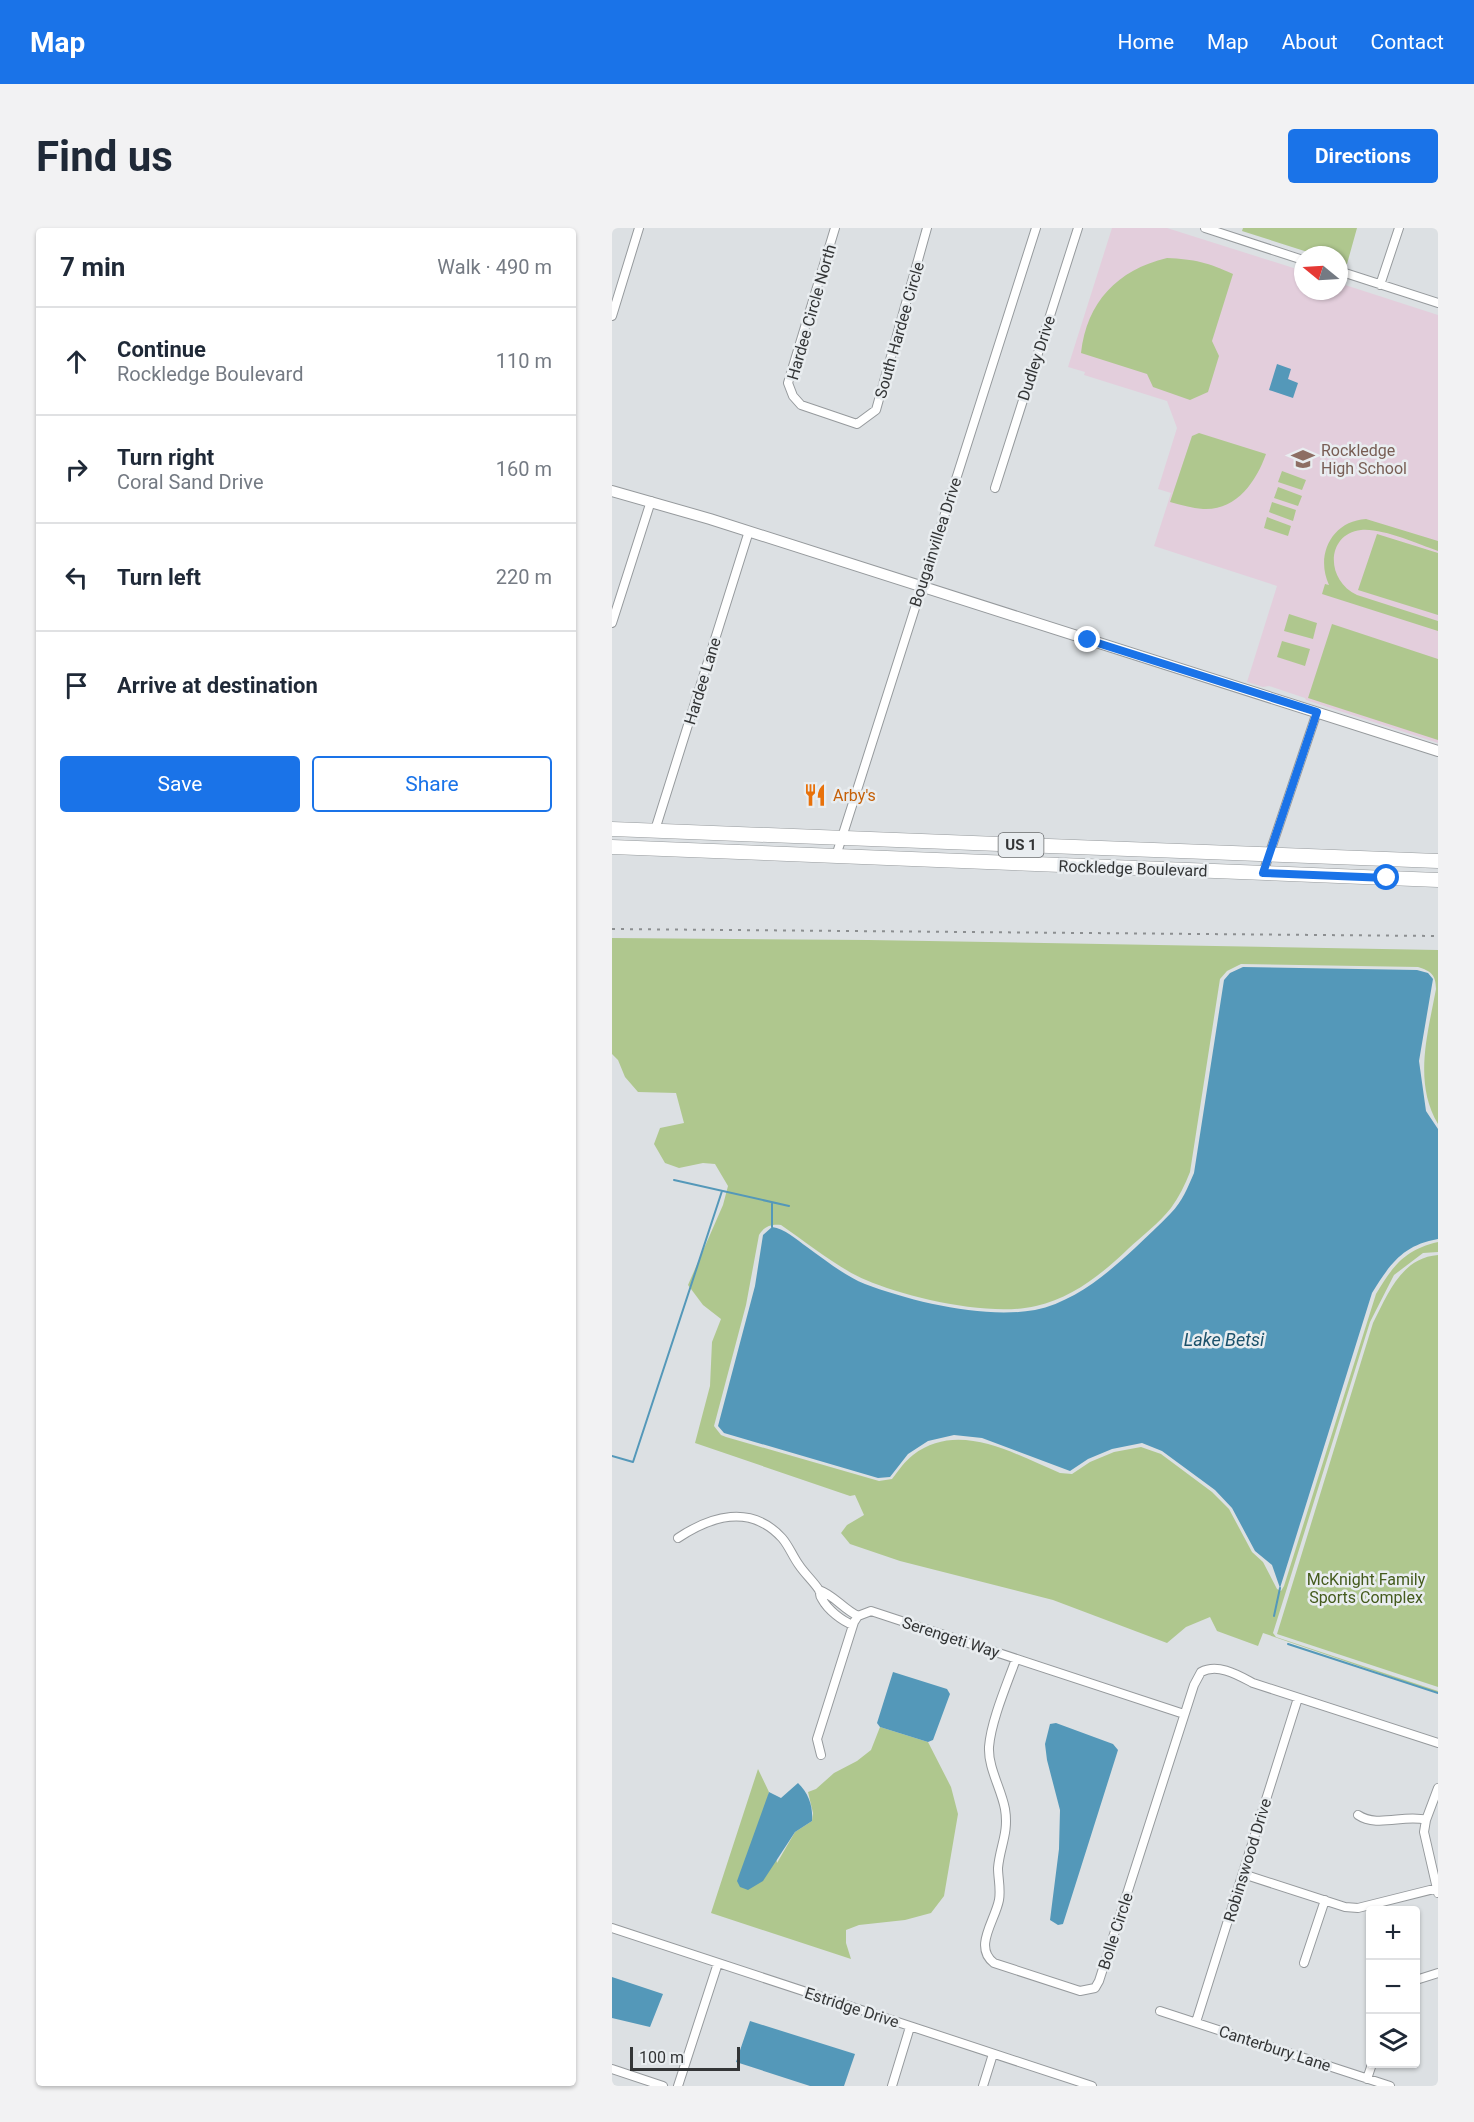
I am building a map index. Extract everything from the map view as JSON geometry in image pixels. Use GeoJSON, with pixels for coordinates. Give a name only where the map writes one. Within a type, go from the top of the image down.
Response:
{"type":"FeatureCollection","features":[{"type":"Feature","properties":{"kind":"main road","name":"Rockledge Boulevard"},"geometry":{"type":"LineString","coordinates":[[612,829],[1433,861]]}},
{"type":"Feature","properties":{"kind":"main road"},"geometry":{"type":"LineString","coordinates":[[618,847],[645,839],[655,830]]}},
{"type":"Feature","properties":{"kind":"main road"},"geometry":{"type":"LineString","coordinates":[[1028,863],[1046,856],[1059,846]]}},
{"type":"Feature","properties":{"kind":"main road","name":"Rockledge Boulevard"},"geometry":{"type":"LineString","coordinates":[[618,847],[1437,878]]}},
{"type":"Feature","properties":{"kind":"main road"},"geometry":{"type":"LineString","coordinates":[[1084,866],[1112,848]]}},
{"type":"Feature","properties":{"kind":"main road"},"geometry":{"type":"LineString","coordinates":[[1392,878],[1418,870],[1433,861]]}},
{"type":"Feature","properties":{"kind":"street"},"geometry":{"type":"LineString","coordinates":[[612,316],[639,228]]}},
{"type":"Feature","properties":{"kind":"street","name":"Hardee Circle North"},"geometry":{"type":"LineString","coordinates":[[793,396],[788,382],[835,228]]}},
{"type":"Feature","properties":{"kind":"street","name":"South Hardee Circle"},"geometry":{"type":"LineString","coordinates":[[793,396],[801,405],[857,424],[876,410],[927,228]]}},
{"type":"Feature","properties":{"kind":"street","name":"Bougainvillea Drive"},"geometry":{"type":"LineString","coordinates":[[836,856],[1036,228]]}},
{"type":"Feature","properties":{"kind":"street","name":"Dudley Drive"},"geometry":{"type":"LineString","coordinates":[[995,488],[1078,228]]}},
{"type":"Feature","properties":{"kind":"street"},"geometry":{"type":"LineString","coordinates":[[1205,228],[1294,257]]}},
{"type":"Feature","properties":{"kind":"street"},"geometry":{"type":"LineString","coordinates":[[1380,285],[1399,228]]}},
{"type":"Feature","properties":{"kind":"street"},"geometry":{"type":"LineString","coordinates":[[1348,275],[1438,303]]}},
{"type":"Feature","properties":{"kind":"street"},"geometry":{"type":"LineString","coordinates":[[612,491],[749,531],[1438,751]]}},
{"type":"Feature","properties":{"kind":"street"},"geometry":{"type":"LineString","coordinates":[[612,623],[651,501]]}},
{"type":"Feature","properties":{"kind":"street","name":"Hardee Lane"},"geometry":{"type":"LineString","coordinates":[[655,830],[749,531]]}},
{"type":"Feature","properties":{"kind":"street"},"geometry":{"type":"LineString","coordinates":[[1263,873],[1317,712]]}},
{"type":"Feature","properties":{"kind":"street"},"geometry":{"type":"LineString","coordinates":[[678,1538],[709,1520],[729,1517],[752,1519],[770,1528],[782,1539],[796,1562],[819,1590],[822,1599],[840,1617],[854,1625]]}},
{"type":"Feature","properties":{"kind":"street"},"geometry":{"type":"LineString","coordinates":[[819,1590],[828,1593],[858,1616],[817,1739],[821,1755]]}},
{"type":"Feature","properties":{"kind":"street","name":"Serengeti Way"},"geometry":{"type":"LineString","coordinates":[[858,1616],[871,1611],[1184,1714]]}},
{"type":"Feature","properties":{"kind":"street","name":"Bolle Circle"},"geometry":{"type":"LineString","coordinates":[[1016,1659],[992,1731],[989,1747],[990,1762],[1005,1811],[1006,1833],[998,1869],[999,1901],[985,1942],[985,1951],[994,1963],[1080,1991],[1095,1988],[1100,1981],[1198,1675],[1207,1669],[1222,1670],[1298,1698],[1438,1743]]}},
{"type":"Feature","properties":{"kind":"street","name":"Robinswood Drive"},"geometry":{"type":"LineString","coordinates":[[1196,2022],[1298,1698]]}},
{"type":"Feature","properties":{"kind":"street"},"geometry":{"type":"LineString","coordinates":[[1243,1874],[1358,1908],[1438,1890],[1424,1832],[1438,1788]]}},
{"type":"Feature","properties":{"kind":"street"},"geometry":{"type":"LineString","coordinates":[[1358,1815],[1365,1820],[1411,1817],[1426,1820]]}},
{"type":"Feature","properties":{"kind":"street"},"geometry":{"type":"LineString","coordinates":[[1304,1963],[1325,1900]]}},
{"type":"Feature","properties":{"kind":"street","name":"Estridge Drive"},"geometry":{"type":"LineString","coordinates":[[612,1928],[993,2054],[1072,2083],[1092,2086]]}},
{"type":"Feature","properties":{"kind":"street"},"geometry":{"type":"LineString","coordinates":[[678,2086],[718,1963]]}},
{"type":"Feature","properties":{"kind":"street"},"geometry":{"type":"LineString","coordinates":[[1420,1979],[1438,1973]]}},
{"type":"Feature","properties":{"kind":"street","name":"Canterbury Lane"},"geometry":{"type":"LineString","coordinates":[[1160,2011],[1390,2086]]}},
{"type":"Feature","properties":{"kind":"street"},"geometry":{"type":"LineString","coordinates":[[892,2086],[910,2027]]}},
{"type":"Feature","properties":{"kind":"street"},"geometry":{"type":"LineString","coordinates":[[983,2086],[993,2054]]}},
{"type":"Feature","properties":{"kind":"street"},"geometry":{"type":"LineString","coordinates":[[1367,2079],[1371,2068]]}},
{"type":"Feature","properties":{"kind":"street"},"geometry":{"type":"LineString","coordinates":[[612,2069],[663,2086]]}},
{"type":"Feature","properties":{"kind":"shaded area","name":"Rockledge High School"},"geometry":{"type":"Polygon","coordinates":[[[1112,228],[1167,228],[1294,268],[1294,300],[1348,300],[1348,286],[1438,315],[1438,743],[1269,686],[1263,687],[1247,682],[1277,586],[1154,546],[1171,493],[1158,489],[1177,428],[1167,401],[1084,375],[1085,372],[1068,367],[1112,228]]]}},
{"type":"Feature","properties":{"kind":"green space"},"geometry":{"type":"Polygon","coordinates":[[[1243,228],[1357,228],[1348,260],[1348,246],[1294,248],[1242,231],[1243,228]]]}},
{"type":"Feature","properties":{"kind":"green space"},"geometry":{"type":"Polygon","coordinates":[[[1167,258],[1201,262],[1233,274],[1212,341],[1219,356],[1208,392],[1190,400],[1153,387],[1147,374],[1081,353],[1090,318],[1108,291],[1133,271],[1167,258]]]}},
{"type":"Feature","properties":{"kind":"green space"},"geometry":{"type":"Polygon","coordinates":[[[1199,433],[1266,454],[1257,475],[1243,493],[1235,500],[1215,508],[1199,509],[1170,502],[1192,436],[1199,433]]]}},
{"type":"Feature","properties":{"kind":"green space"},"geometry":{"type":"Polygon","coordinates":[[[1282,471],[1306,480],[1302,490],[1278,482],[1282,471]]]}},
{"type":"Feature","properties":{"kind":"green space"},"geometry":{"type":"Polygon","coordinates":[[[1278,487],[1302,496],[1298,506],[1274,498],[1278,487]]]}},
{"type":"Feature","properties":{"kind":"green space"},"geometry":{"type":"Polygon","coordinates":[[[1272,502],[1296,510],[1293,521],[1269,512],[1272,502]]]}},
{"type":"Feature","properties":{"kind":"green space"},"geometry":{"type":"Polygon","coordinates":[[[1267,517],[1291,526],[1288,536],[1264,528],[1267,517]]]}},
{"type":"Feature","properties":{"kind":"green space"},"geometry":{"type":"Polygon","coordinates":[[[1366,519],[1438,541],[1438,551],[1379,531],[1361,530],[1349,533],[1336,548],[1335,569],[1339,579],[1357,595],[1438,621],[1438,631],[1322,594],[1325,584],[1329,585],[1324,562],[1330,542],[1344,526],[1366,519]]]}},
{"type":"Feature","properties":{"kind":"green space"},"geometry":{"type":"Polygon","coordinates":[[[1377,534],[1438,553],[1438,615],[1358,590],[1377,534]]]}},
{"type":"Feature","properties":{"kind":"green space"},"geometry":{"type":"Polygon","coordinates":[[[1289,614],[1317,623],[1313,639],[1284,631],[1289,614]]]}},
{"type":"Feature","properties":{"kind":"green space"},"geometry":{"type":"Polygon","coordinates":[[[1332,624],[1438,659],[1438,740],[1308,698],[1332,624]]]}},
{"type":"Feature","properties":{"kind":"green space"},"geometry":{"type":"Polygon","coordinates":[[[1282,641],[1310,649],[1305,666],[1277,657],[1282,641]]]}},
{"type":"Feature","properties":{"kind":"green space"},"geometry":{"type":"Polygon","coordinates":[[[612,938],[1438,950],[1438,1124],[1430,1108],[1424,1074],[1436,989],[1434,977],[1429,972],[1418,967],[1241,964],[1227,971],[1220,979],[1188,1177],[1177,1200],[1166,1214],[1118,1258],[1086,1284],[1049,1302],[1017,1309],[973,1307],[926,1299],[883,1287],[834,1262],[781,1225],[768,1226],[759,1235],[746,1305],[714,1426],[721,1435],[726,1437],[879,1481],[892,1479],[913,1455],[931,1445],[949,1440],[968,1440],[986,1444],[1060,1473],[1072,1474],[1090,1462],[1114,1452],[1141,1447],[1161,1454],[1212,1492],[1229,1509],[1252,1552],[1263,1562],[1277,1589],[1281,1591],[1376,1294],[1401,1260],[1426,1245],[1438,1242],[1438,1252],[1423,1253],[1394,1275],[1370,1322],[1273,1633],[1276,1637],[1438,1691],[1438,1693],[1263,1633],[1258,1646],[1217,1631],[1210,1617],[1186,1627],[1167,1643],[1053,1600],[900,1561],[850,1544],[841,1533],[847,1525],[864,1515],[855,1495],[850,1496],[695,1443],[710,1386],[712,1342],[721,1319],[703,1305],[688,1285],[723,1205],[728,1186],[715,1164],[703,1163],[679,1168],[665,1163],[654,1144],[660,1128],[684,1123],[676,1093],[638,1092],[625,1077],[618,1060],[612,1054],[612,938]]]}},
{"type":"Feature","properties":{"kind":"green space","name":"McKnight Family Sports Complex"},"geometry":{"type":"Polygon","coordinates":[[[1438,1255],[1438,1687],[1277,1634],[1373,1323],[1390,1290],[1405,1270],[1425,1258],[1438,1255]]]}},
{"type":"Feature","properties":{"kind":"green space"},"geometry":{"type":"Polygon","coordinates":[[[880,1727],[928,1742],[951,1787],[958,1814],[944,1896],[931,1913],[905,1920],[859,1925],[846,1930],[846,1943],[851,1959],[711,1913],[758,1769],[769,1792],[767,1800],[777,1863],[795,1832],[812,1821],[813,1813],[808,1792],[816,1789],[834,1773],[857,1761],[871,1750],[880,1727]]]}},
{"type":"Feature","properties":{"kind":"water"},"geometry":{"type":"Polygon","coordinates":[[[1277,364],[1291,369],[1288,379],[1298,383],[1293,398],[1269,390],[1277,364]]]}},
{"type":"Feature","properties":{"kind":"water","name":"Lake Betsi"},"geometry":{"type":"Polygon","coordinates":[[[1243,967],[1417,970],[1428,973],[1433,979],[1419,1061],[1426,1111],[1438,1129],[1438,1239],[1406,1251],[1385,1273],[1372,1293],[1280,1588],[1272,1565],[1255,1551],[1232,1508],[1215,1490],[1162,1451],[1142,1443],[1112,1449],[1088,1459],[1070,1471],[982,1438],[954,1435],[928,1441],[908,1454],[890,1477],[878,1478],[724,1433],[718,1426],[755,1286],[763,1235],[772,1227],[790,1235],[850,1277],[865,1284],[926,1303],[971,1310],[1015,1312],[1049,1306],[1089,1286],[1124,1258],[1175,1209],[1194,1173],[1224,980],[1230,973],[1243,967]]]}},
{"type":"Feature","properties":{"kind":"water"},"geometry":{"type":"Polygon","coordinates":[[[893,1672],[947,1689],[950,1694],[933,1740],[928,1742],[880,1727],[877,1723],[893,1672]]]}},
{"type":"Feature","properties":{"kind":"water"},"geometry":{"type":"Polygon","coordinates":[[[1056,1723],[1113,1744],[1118,1750],[1063,1924],[1058,1925],[1050,1920],[1059,1849],[1060,1810],[1045,1744],[1050,1724],[1056,1723]]]}},
{"type":"Feature","properties":{"kind":"water"},"geometry":{"type":"Polygon","coordinates":[[[798,1783],[810,1801],[812,1821],[795,1832],[763,1881],[748,1890],[740,1887],[737,1881],[769,1792],[781,1798],[798,1783]]]}},
{"type":"Feature","properties":{"kind":"water"},"geometry":{"type":"Polygon","coordinates":[[[612,1977],[663,1994],[650,2027],[612,2018],[612,1977]]]}},
{"type":"Feature","properties":{"kind":"water"},"geometry":{"type":"Polygon","coordinates":[[[750,2021],[855,2054],[844,2086],[810,2086],[736,2062],[750,2021]]]}},
{"type":"Feature","properties":{"kind":"waterway"},"geometry":{"type":"LineString","coordinates":[[674,1180],[789,1206]]}},
{"type":"Feature","properties":{"kind":"waterway"},"geometry":{"type":"LineString","coordinates":[[612,1456],[633,1462],[722,1191]]}},
{"type":"Feature","properties":{"kind":"waterway"},"geometry":{"type":"LineString","coordinates":[[772,1203],[772,1227]]}},
{"type":"Feature","properties":{"kind":"waterway"},"geometry":{"type":"LineString","coordinates":[[1274,1616],[1280,1588]]}},
{"type":"Feature","properties":{"kind":"waterway"},"geometry":{"type":"LineString","coordinates":[[1288,1644],[1438,1693]]}},
{"type":"Feature","properties":{"kind":"railway"},"geometry":{"type":"LineString","coordinates":[[612,929],[1438,936]]}},
{"type":"Feature","properties":{"kind":"place","name":"Rockledge High School"},"geometry":{"type":"Point","coordinates":[1303,459]}},
{"type":"Feature","properties":{"kind":"place","name":"Arby's"},"geometry":{"type":"Point","coordinates":[815,795]}},
{"type":"Feature","properties":{"kind":"route"},"geometry":{"type":"LineString","coordinates":[[1088,640],[1317,712],[1263,873],[1387,878]]}}]}
